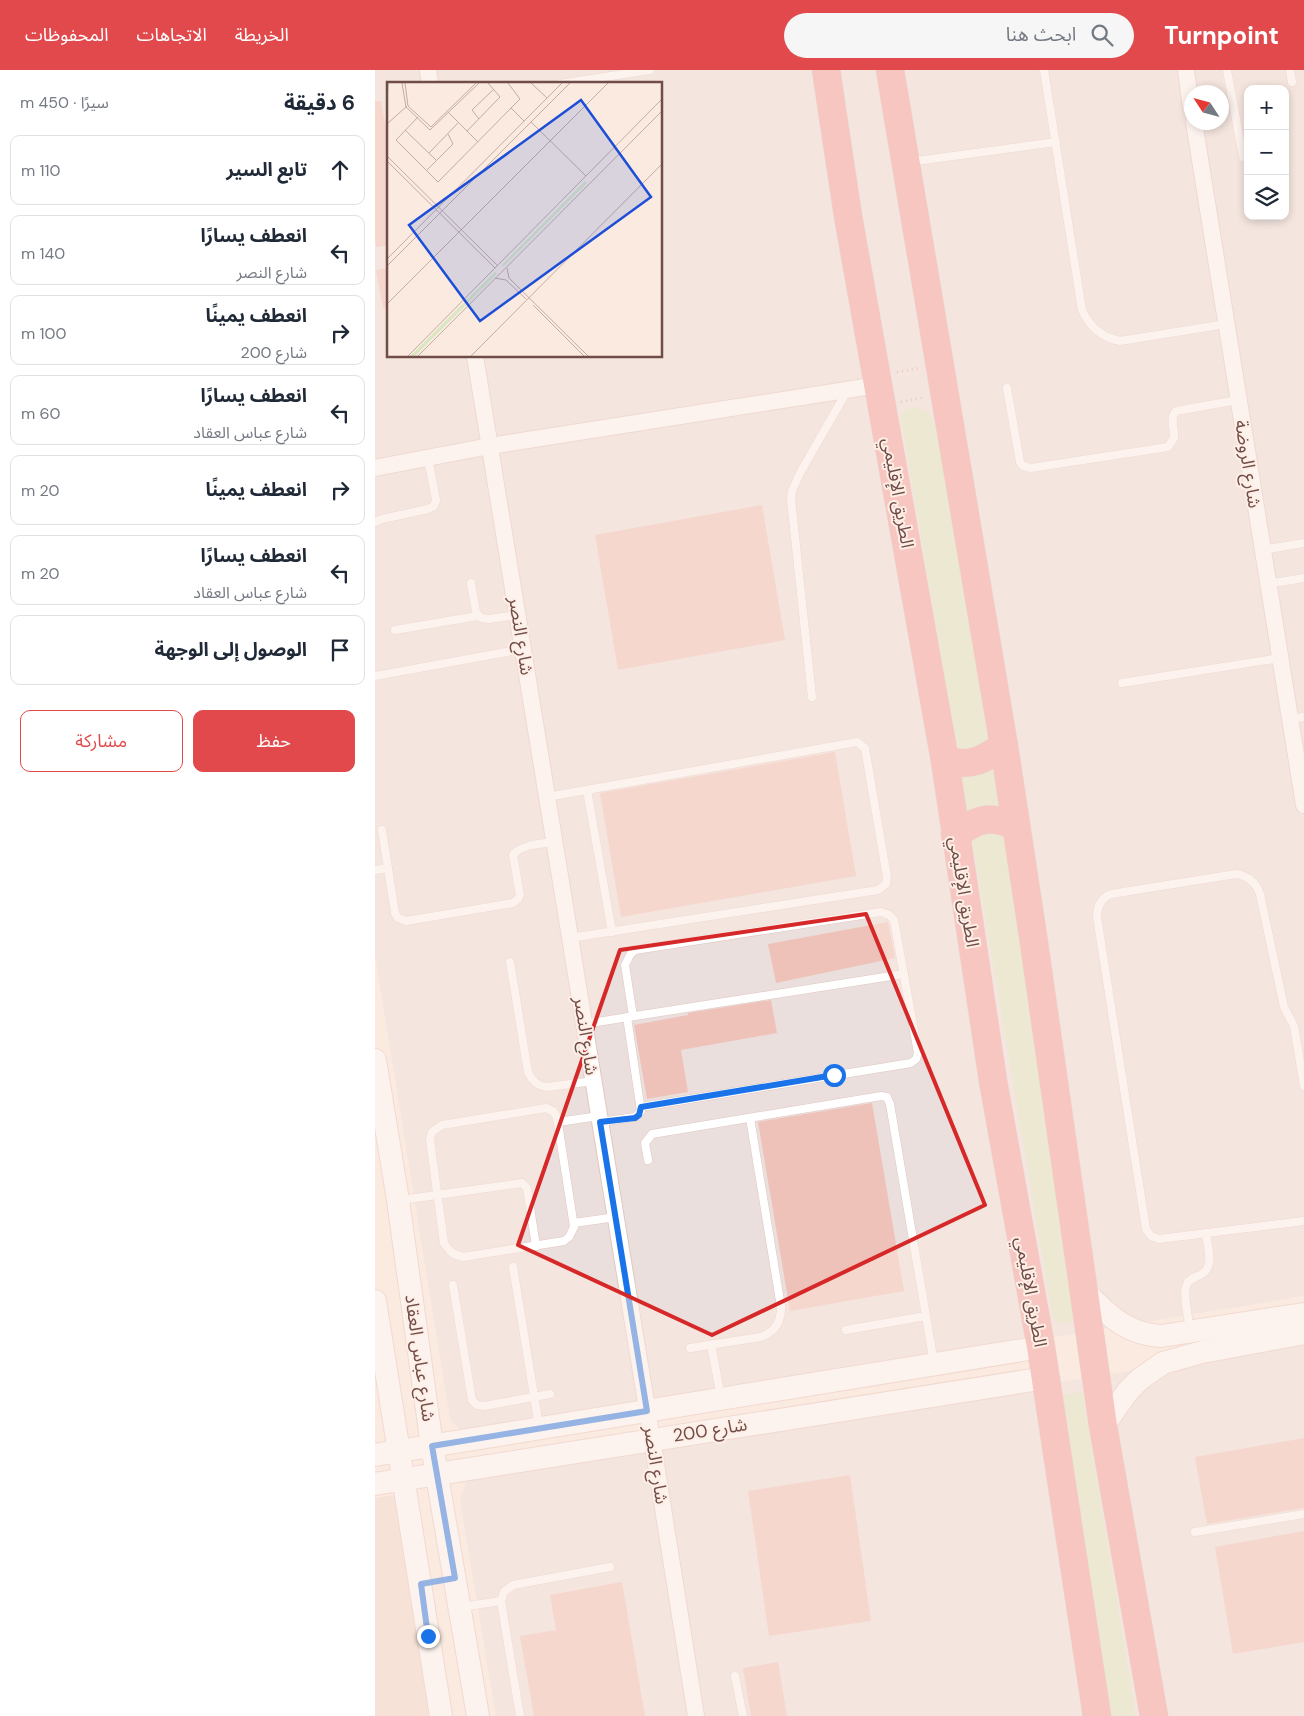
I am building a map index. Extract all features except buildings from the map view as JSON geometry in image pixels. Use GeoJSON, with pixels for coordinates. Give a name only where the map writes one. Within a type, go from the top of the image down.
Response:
{"type":"FeatureCollection","features":[{"type":"Feature","properties":{"kind":"highway","name":"الطريق الإقليمي"},"geometry":{"type":"LineString","coordinates":[[826,70],[848,216],[945,761],[993,1080],[1041,1347],[1097,1716]]}},
{"type":"Feature","properties":{"kind":"highway"},"geometry":{"type":"LineString","coordinates":[[890,70],[943,394],[1004,746],[1103,1426],[1154,1716]]}},
{"type":"Feature","properties":{"kind":"highway"},"geometry":{"type":"LineString","coordinates":[[945,761],[959,764],[975,762],[988,757],[1004,746]]}},
{"type":"Feature","properties":{"kind":"highway"},"geometry":{"type":"LineString","coordinates":[[955,835],[967,826],[982,819],[998,820],[1016,826]]}},
{"type":"Feature","properties":{"kind":"street"},"geometry":{"type":"LineString","coordinates":[[1186,70],[1188,85]]}},
{"type":"Feature","properties":{"kind":"street","name":"شارع الروضة"},"geometry":{"type":"LineString","coordinates":[[1195,130],[1262,550],[1281,658],[1297,718],[1304,805]]}},
{"type":"Feature","properties":{"kind":"street","name":"شارع النصر"},"geometry":{"type":"LineString","coordinates":[[475,358],[653,1439],[695,1716]]}},
{"type":"Feature","properties":{"kind":"street"},"geometry":{"type":"LineString","coordinates":[[375,468],[490,446],[848,390],[879,389]]}},
{"type":"Feature","properties":{"kind":"street","name":"شارع عباس العقاد"},"geometry":{"type":"LineString","coordinates":[[375,1060],[398,1200],[432,1446],[477,1716]]}},
{"type":"Feature","properties":{"kind":"street"},"geometry":{"type":"LineString","coordinates":[[1084,1291],[1121,1325],[1147,1335],[1161,1336],[1191,1332],[1304,1314]]}},
{"type":"Feature","properties":{"kind":"street","name":"شارع عباس العقاد"},"geometry":{"type":"LineString","coordinates":[[375,1301],[441,1716]]}},
{"type":"Feature","properties":{"kind":"street"},"geometry":{"type":"LineString","coordinates":[[1103,1426],[1134,1385],[1151,1370],[1163,1363],[1202,1352],[1304,1333]]}},
{"type":"Feature","properties":{"kind":"street","name":"شارع 200"},"geometry":{"type":"LineString","coordinates":[[375,1455],[1041,1347]]}},
{"type":"Feature","properties":{"kind":"street","name":"شارع 200"},"geometry":{"type":"LineString","coordinates":[[375,1484],[1045,1378]]}},
{"type":"Feature","properties":{"kind":"street"},"geometry":{"type":"LineString","coordinates":[[421,1584],[455,1578]]}},
{"type":"Feature","properties":{"kind":"lane"},"geometry":{"type":"LineString","coordinates":[[572,82],[650,70]]}},
{"type":"Feature","properties":{"kind":"lane"},"geometry":{"type":"LineString","coordinates":[[1044,70],[1082,310],[1092,327],[1105,336],[1119,340],[1226,324]]}},
{"type":"Feature","properties":{"kind":"lane"},"geometry":{"type":"LineString","coordinates":[[1227,70],[1243,157]]}},
{"type":"Feature","properties":{"kind":"lane"},"geometry":{"type":"LineString","coordinates":[[1290,70],[1292,82]]}},
{"type":"Feature","properties":{"kind":"lane"},"geometry":{"type":"LineString","coordinates":[[905,163],[1056,142]]}},
{"type":"Feature","properties":{"kind":"lane"},"geometry":{"type":"LineString","coordinates":[[1007,388],[1019,462],[1027,468],[1164,448],[1171,444],[1174,438],[1172,419],[1176,411],[1238,400]]}},
{"type":"Feature","properties":{"kind":"lane"},"geometry":{"type":"LineString","coordinates":[[812,697],[791,500],[799,473],[848,390]]}},
{"type":"Feature","properties":{"kind":"lane"},"geometry":{"type":"LineString","coordinates":[[375,522],[429,509],[434,506],[436,500],[428,458]]}},
{"type":"Feature","properties":{"kind":"lane"},"geometry":{"type":"LineString","coordinates":[[1262,550],[1304,543]]}},
{"type":"Feature","properties":{"kind":"lane"},"geometry":{"type":"LineString","coordinates":[[1268,584],[1304,578]]}},
{"type":"Feature","properties":{"kind":"lane"},"geometry":{"type":"LineString","coordinates":[[471,583],[478,616]]}},
{"type":"Feature","properties":{"kind":"lane"},"geometry":{"type":"LineString","coordinates":[[395,630],[478,616],[484,620],[517,615]]}},
{"type":"Feature","properties":{"kind":"lane"},"geometry":{"type":"LineString","coordinates":[[375,676],[523,649]]}},
{"type":"Feature","properties":{"kind":"lane"},"geometry":{"type":"LineString","coordinates":[[1123,683],[1281,658]]}},
{"type":"Feature","properties":{"kind":"lane"},"geometry":{"type":"LineString","coordinates":[[547,797],[854,742],[863,745],[866,752],[887,877],[883,888],[570,938]]}},
{"type":"Feature","properties":{"kind":"lane"},"geometry":{"type":"LineString","coordinates":[[587,790],[612,932]]}},
{"type":"Feature","properties":{"kind":"lane"},"geometry":{"type":"LineString","coordinates":[[382,830],[395,913],[398,918],[406,921],[513,903],[520,894],[513,855],[520,848],[555,842]]}},
{"type":"Feature","properties":{"kind":"lane"},"geometry":{"type":"LineString","coordinates":[[375,870],[388,868]]}},
{"type":"Feature","properties":{"kind":"lane"},"geometry":{"type":"LineString","coordinates":[[1304,1086],[1294,1026],[1284,1007],[1260,894],[1252,880],[1236,874],[1111,894],[1102,900],[1097,911],[1097,917],[1147,1229],[1151,1236],[1159,1239],[1304,1221]]}},
{"type":"Feature","properties":{"kind":"lane"},"geometry":{"type":"LineString","coordinates":[[558,1122],[635,1118],[639,1115],[641,1107],[625,966],[630,955],[635,950],[881,912],[889,915],[894,920],[918,1053],[914,1061],[641,1107]]}},
{"type":"Feature","properties":{"kind":"lane"},"geometry":{"type":"LineString","coordinates":[[510,962],[528,1072],[531,1078],[539,1086],[547,1087],[593,1081]]}},
{"type":"Feature","properties":{"kind":"lane"},"geometry":{"type":"LineString","coordinates":[[584,1024],[904,974]]}},
{"type":"Feature","properties":{"kind":"lane"},"geometry":{"type":"LineString","coordinates":[[648,1160],[645,1143],[652,1134],[881,1096],[887,1097],[890,1104],[934,1364]]}},
{"type":"Feature","properties":{"kind":"lane"},"geometry":{"type":"LineString","coordinates":[[546,1108],[556,1113],[558,1122],[574,1223],[573,1233],[567,1240],[463,1257],[448,1250],[444,1243],[430,1140],[433,1132],[439,1126],[546,1108]]}},
{"type":"Feature","properties":{"kind":"lane"},"geometry":{"type":"LineString","coordinates":[[691,1348],[761,1337],[770,1333],[777,1326],[781,1317],[781,1307],[750,1118]]}},
{"type":"Feature","properties":{"kind":"lane"},"geometry":{"type":"LineString","coordinates":[[398,1200],[522,1183],[527,1188],[536,1246]]}},
{"type":"Feature","properties":{"kind":"lane"},"geometry":{"type":"LineString","coordinates":[[574,1223],[616,1217]]}},
{"type":"Feature","properties":{"kind":"lane"},"geometry":{"type":"LineString","coordinates":[[1191,1332],[1185,1288],[1189,1281],[1204,1273],[1208,1268],[1206,1233]]}},
{"type":"Feature","properties":{"kind":"lane"},"geometry":{"type":"LineString","coordinates":[[513,1267],[539,1428]]}},
{"type":"Feature","properties":{"kind":"lane"},"geometry":{"type":"LineString","coordinates":[[453,1285],[471,1390],[475,1403],[484,1406],[550,1394]]}},
{"type":"Feature","properties":{"kind":"lane"},"geometry":{"type":"LineString","coordinates":[[847,1330],[926,1316]]}},
{"type":"Feature","properties":{"kind":"lane"},"geometry":{"type":"LineString","coordinates":[[711,1345],[721,1399]]}},
{"type":"Feature","properties":{"kind":"lane"},"geometry":{"type":"LineString","coordinates":[[1195,1532],[1304,1514]]}},
{"type":"Feature","properties":{"kind":"lane"},"geometry":{"type":"LineString","coordinates":[[520,1716],[501,1601],[504,1592],[513,1585],[610,1567]]}},
{"type":"Feature","properties":{"kind":"lane"},"geometry":{"type":"LineString","coordinates":[[460,1607],[501,1601]]}},
{"type":"Feature","properties":{"kind":"lane"},"geometry":{"type":"LineString","coordinates":[[735,1676],[743,1716]]}},
{"type":"Feature","properties":{"kind":"path"},"geometry":{"type":"LineString","coordinates":[[879,389],[938,364]]}},
{"type":"Feature","properties":{"kind":"path"},"geometry":{"type":"LineString","coordinates":[[879,389],[943,394]]}},
{"type":"Feature","properties":{"kind":"highlighted area"},"geometry":{"type":"Polygon","coordinates":[[[866,914],[985,1205],[712,1335],[518,1245],[620,950],[866,914]]]}},
{"type":"Feature","properties":{"kind":"shaded area"},"geometry":{"type":"Polygon","coordinates":[[[375,70],[1304,70],[1304,1296],[464,1434],[450,1419],[375,955],[375,70]]]}},
{"type":"Feature","properties":{"kind":"shaded area"},"geometry":{"type":"Polygon","coordinates":[[[1304,1343],[1304,1716],[496,1716],[460,1500],[468,1477],[1304,1343]]]}},
{"type":"Feature","properties":{"kind":"shaded area"},"geometry":{"type":"Polygon","coordinates":[[[394,1495],[410,1575],[432,1716],[375,1716],[375,1498],[394,1495]]]}},
{"type":"Feature","properties":{"kind":"green space"},"geometry":{"type":"Polygon","coordinates":[[[916,406],[928,412],[935,425],[948,490],[1078,1318],[1069,1323],[1062,1323],[1053,1318],[901,417],[904,412],[916,406]]]}},
{"type":"Feature","properties":{"kind":"green space"},"geometry":{"type":"Polygon","coordinates":[[[1082,1392],[1136,1716],[1110,1716],[1060,1396],[1082,1392]]]}},
{"type":"Feature","properties":{"kind":"route"},"geometry":{"type":"LineString","coordinates":[[428,1636],[421,1584],[455,1578],[432,1446],[647,1411],[600,1122],[635,1118],[639,1115],[641,1107],[834,1075]]}}]}
